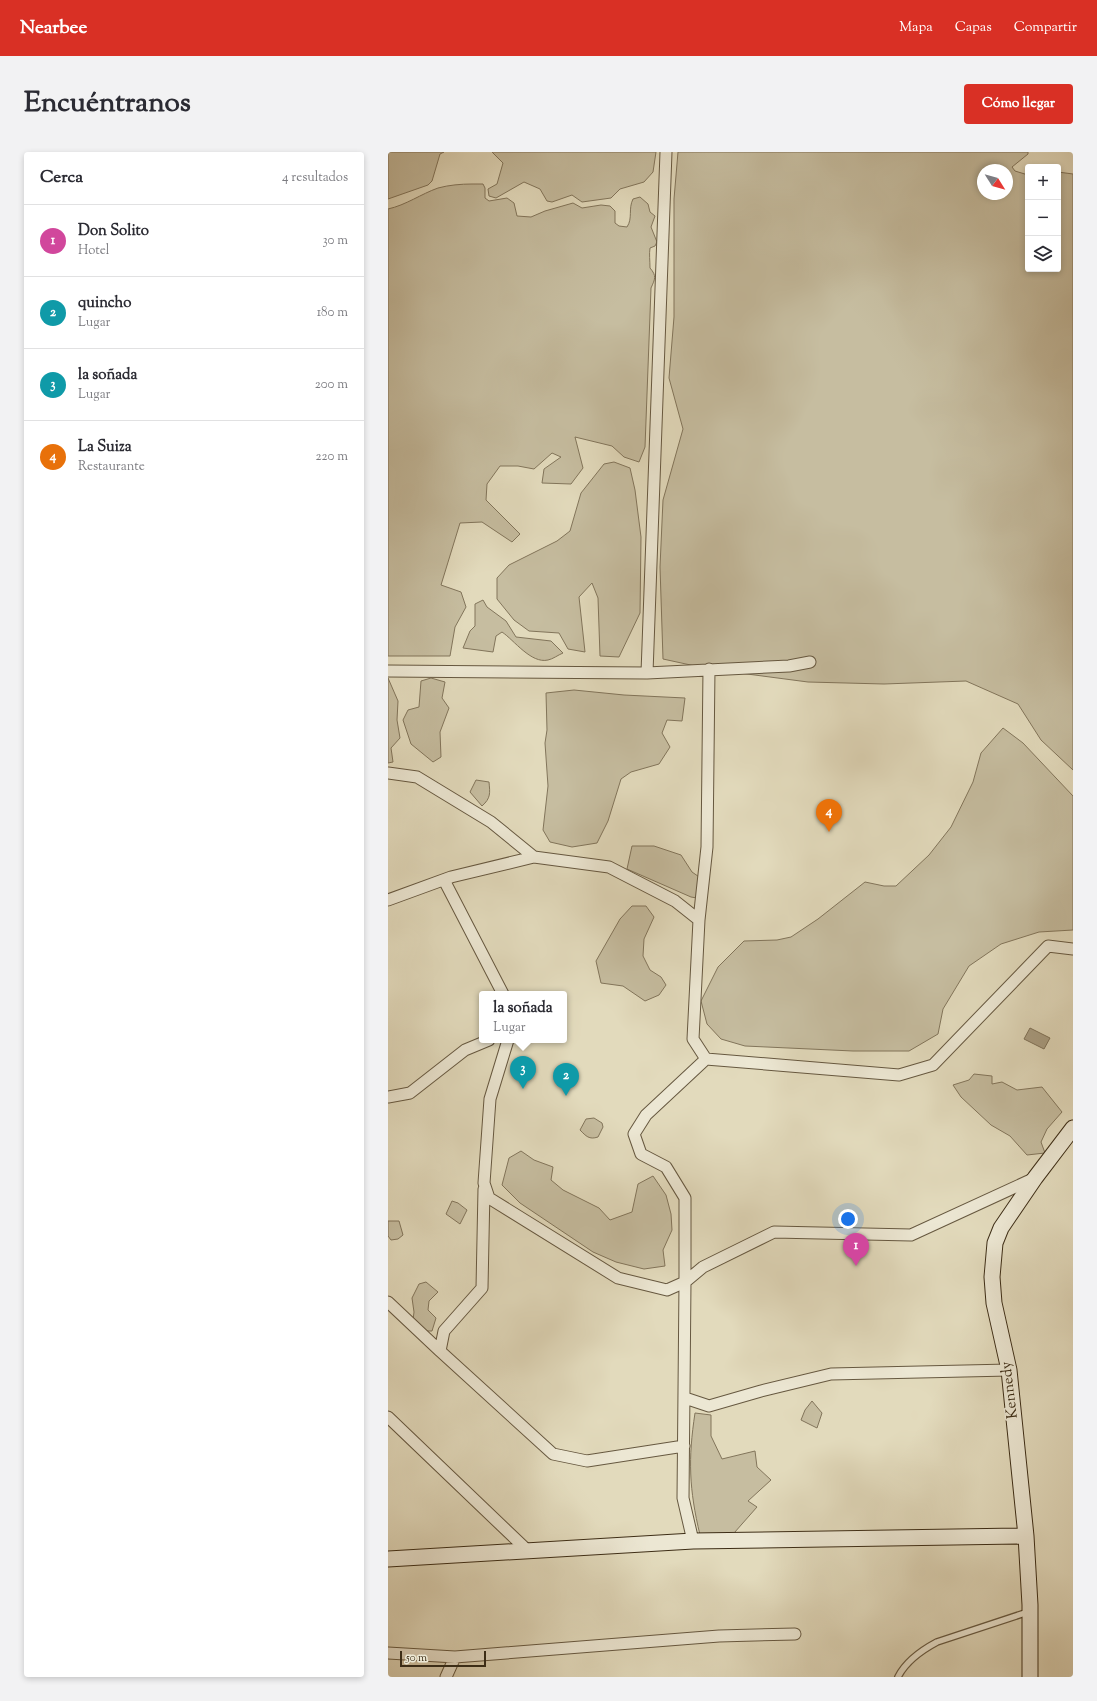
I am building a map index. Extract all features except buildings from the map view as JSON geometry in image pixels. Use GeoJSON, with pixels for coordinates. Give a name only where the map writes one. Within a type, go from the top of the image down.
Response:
{"type":"FeatureCollection","features":[{"type":"Feature","properties":{"kind":"street"},"geometry":{"type":"LineString","coordinates":[[647,673],[666,152]]}},
{"type":"Feature","properties":{"kind":"street"},"geometry":{"type":"LineString","coordinates":[[388,671],[647,673],[789,666],[810,662]]}},
{"type":"Feature","properties":{"kind":"street"},"geometry":{"type":"LineString","coordinates":[[706,1059],[693,1039],[700,920],[707,847],[709,669]]}},
{"type":"Feature","properties":{"kind":"street"},"geometry":{"type":"LineString","coordinates":[[388,773],[417,777],[491,822],[534,857]]}},
{"type":"Feature","properties":{"kind":"street"},"geometry":{"type":"LineString","coordinates":[[388,900],[444,880],[534,857],[609,867],[675,901],[700,920]]}},
{"type":"Feature","properties":{"kind":"street"},"geometry":{"type":"LineString","coordinates":[[444,880],[501,991]]}},
{"type":"Feature","properties":{"kind":"street"},"geometry":{"type":"LineString","coordinates":[[693,1541],[683,1498],[685,1398],[685,1198],[666,1167],[641,1154],[634,1134],[646,1115],[706,1059],[899,1075],[933,1065],[1048,946],[1073,948]]}},
{"type":"Feature","properties":{"kind":"street"},"geometry":{"type":"LineString","coordinates":[[388,1097],[410,1092],[465,1050],[482,1043]]}},
{"type":"Feature","properties":{"kind":"street"},"geometry":{"type":"LineString","coordinates":[[440,1351],[444,1331],[482,1288],[484,1183],[490,1099],[507,1043]]}},
{"type":"Feature","properties":{"kind":"street","name":"Kennedy"},"geometry":{"type":"LineString","coordinates":[[1030,1677],[1030,1612],[1026,1536],[1009,1370],[994,1302],[992,1277],[995,1243],[1001,1228],[1073,1128]]}},
{"type":"Feature","properties":{"kind":"street"},"geometry":{"type":"LineString","coordinates":[[484,1183],[489,1198],[618,1278],[666,1290],[685,1282],[703,1268],[774,1232],[911,1235],[1036,1178]]}},
{"type":"Feature","properties":{"kind":"street"},"geometry":{"type":"LineString","coordinates":[[388,1302],[553,1454],[587,1461],[684,1446]]}},
{"type":"Feature","properties":{"kind":"street"},"geometry":{"type":"LineString","coordinates":[[685,1398],[709,1406],[761,1391],[831,1374],[1009,1370]]}},
{"type":"Feature","properties":{"kind":"street"},"geometry":{"type":"LineString","coordinates":[[388,1417],[528,1550]]}},
{"type":"Feature","properties":{"kind":"street"},"geometry":{"type":"LineString","coordinates":[[388,1559],[693,1541],[1026,1536]]}},
{"type":"Feature","properties":{"kind":"street"},"geometry":{"type":"LineString","coordinates":[[388,1653],[455,1657],[719,1636],[795,1634]]}},
{"type":"Feature","properties":{"kind":"street"},"geometry":{"type":"LineString","coordinates":[[446,1677],[455,1657]]}},
{"type":"Feature","properties":{"kind":"lane"},"geometry":{"type":"LineString","coordinates":[[898,1677],[912,1659],[924,1649],[937,1642],[1030,1612]]}},
{"type":"Feature","properties":{"kind":"shaded area"},"geometry":{"type":"Polygon","coordinates":[[[388,152],[444,152],[440,154],[432,181],[428,185],[388,199],[388,152]]]}},
{"type":"Feature","properties":{"kind":"shaded area"},"geometry":{"type":"Polygon","coordinates":[[[492,152],[656,152],[653,172],[644,182],[620,189],[611,198],[582,202],[572,195],[552,202],[547,201],[540,189],[524,182],[496,198],[489,196],[488,189],[497,184],[503,163],[492,152]]]}},
{"type":"Feature","properties":{"kind":"shaded area"},"geometry":{"type":"Polygon","coordinates":[[[678,152],[1028,152],[1028,154],[1013,166],[1013,164],[977,164],[977,200],[1013,200],[1013,168],[1015,171],[1025,174],[1025,272],[1061,272],[1061,172],[1073,174],[1073,770],[1041,740],[1018,704],[966,681],[884,684],[808,682],[709,669],[663,659],[660,567],[663,500],[683,429],[669,378],[674,317],[674,199],[678,152]]]}},
{"type":"Feature","properties":{"kind":"shaded area"},"geometry":{"type":"Polygon","coordinates":[[[483,184],[485,188],[485,198],[489,201],[507,198],[514,203],[517,216],[531,217],[545,211],[573,203],[582,208],[601,205],[610,206],[615,211],[615,223],[619,226],[627,227],[630,220],[633,199],[640,197],[648,204],[650,212],[655,216],[651,227],[657,242],[655,246],[650,248],[650,268],[654,273],[655,278],[651,288],[645,447],[639,462],[624,457],[612,446],[575,437],[583,468],[571,484],[542,483],[544,469],[561,457],[552,453],[534,469],[518,466],[500,466],[487,484],[486,500],[520,534],[512,542],[482,522],[460,523],[441,585],[461,592],[466,607],[455,627],[450,656],[388,656],[388,209],[401,205],[438,188],[483,184]]]}},
{"type":"Feature","properties":{"kind":"shaded area"},"geometry":{"type":"Polygon","coordinates":[[[614,462],[630,468],[635,490],[641,537],[640,613],[619,657],[600,656],[598,598],[592,583],[579,597],[585,652],[568,649],[559,633],[529,631],[514,620],[497,599],[497,578],[509,565],[557,541],[570,531],[581,493],[604,464],[614,462]]]}},
{"type":"Feature","properties":{"kind":"shaded area"},"geometry":{"type":"Polygon","coordinates":[[[483,600],[487,607],[506,621],[516,637],[551,641],[563,653],[548,660],[535,658],[529,655],[502,632],[496,636],[493,652],[463,648],[470,631],[475,626],[475,604],[483,600]]]}},
{"type":"Feature","properties":{"kind":"shaded area"},"geometry":{"type":"Polygon","coordinates":[[[388,678],[398,701],[397,720],[400,738],[391,748],[393,762],[388,763],[388,678]]]}},
{"type":"Feature","properties":{"kind":"shaded area"},"geometry":{"type":"Polygon","coordinates":[[[431,678],[445,682],[442,698],[449,708],[440,732],[441,757],[433,762],[411,744],[403,720],[408,710],[419,707],[421,681],[431,678]]]}},
{"type":"Feature","properties":{"kind":"shaded area"},"geometry":{"type":"Polygon","coordinates":[[[574,690],[624,695],[685,698],[682,721],[667,720],[662,733],[670,747],[659,764],[631,772],[621,779],[608,821],[597,843],[572,847],[550,842],[543,830],[548,786],[545,743],[547,730],[546,693],[574,690]]]}},
{"type":"Feature","properties":{"kind":"shaded area"},"geometry":{"type":"Polygon","coordinates":[[[1003,728],[1023,743],[1073,796],[1073,930],[1039,932],[1001,944],[969,966],[943,1009],[938,1034],[909,1051],[853,1051],[745,1046],[721,1039],[707,1024],[701,1001],[718,967],[744,941],[777,940],[791,937],[818,919],[865,882],[884,886],[896,886],[929,855],[951,827],[973,782],[981,753],[1003,728]]]}},
{"type":"Feature","properties":{"kind":"shaded area"},"geometry":{"type":"Polygon","coordinates":[[[476,780],[489,782],[489,795],[482,806],[470,792],[476,780]]]}},
{"type":"Feature","properties":{"kind":"shaded area"},"geometry":{"type":"Polygon","coordinates":[[[632,846],[654,846],[681,855],[692,872],[705,881],[697,898],[691,897],[627,869],[632,846]]]}},
{"type":"Feature","properties":{"kind":"shaded area"},"geometry":{"type":"Polygon","coordinates":[[[632,906],[646,906],[654,917],[644,939],[643,956],[650,970],[661,977],[666,985],[659,995],[645,1001],[623,986],[601,983],[596,961],[620,919],[632,906]]]}},
{"type":"Feature","properties":{"kind":"shaded area"},"geometry":{"type":"Polygon","coordinates":[[[1030,1028],[1050,1038],[1044,1049],[1024,1039],[1030,1028]]]}},
{"type":"Feature","properties":{"kind":"shaded area"},"geometry":{"type":"Polygon","coordinates":[[[974,1074],[992,1076],[992,1084],[1002,1082],[1017,1090],[1042,1087],[1062,1112],[1047,1129],[1041,1142],[1045,1153],[1027,1155],[1010,1136],[991,1125],[961,1097],[953,1085],[969,1080],[974,1074]]]}},
{"type":"Feature","properties":{"kind":"shaded area"},"geometry":{"type":"Polygon","coordinates":[[[594,1118],[602,1123],[603,1127],[598,1137],[590,1138],[580,1130],[586,1119],[594,1118]]]}},
{"type":"Feature","properties":{"kind":"shaded area"},"geometry":{"type":"Polygon","coordinates":[[[521,1151],[534,1160],[553,1167],[551,1180],[563,1190],[599,1208],[610,1220],[632,1212],[638,1184],[653,1176],[666,1195],[671,1214],[672,1230],[663,1250],[665,1266],[644,1269],[616,1262],[593,1252],[520,1203],[502,1185],[509,1158],[521,1151]]]}},
{"type":"Feature","properties":{"kind":"shaded area"},"geometry":{"type":"Polygon","coordinates":[[[452,1201],[458,1203],[467,1210],[460,1224],[446,1214],[452,1201]]]}},
{"type":"Feature","properties":{"kind":"shaded area"},"geometry":{"type":"Polygon","coordinates":[[[388,1221],[399,1221],[403,1235],[398,1239],[391,1240],[388,1236],[388,1221]]]}},
{"type":"Feature","properties":{"kind":"shaded area"},"geometry":{"type":"Polygon","coordinates":[[[426,1282],[438,1292],[429,1301],[428,1310],[436,1318],[432,1331],[423,1331],[413,1320],[414,1312],[412,1298],[419,1284],[426,1282]]]}},
{"type":"Feature","properties":{"kind":"shaded area"},"geometry":{"type":"Polygon","coordinates":[[[812,1401],[822,1413],[817,1428],[801,1420],[805,1410],[812,1401]]]}},
{"type":"Feature","properties":{"kind":"shaded area"},"geometry":{"type":"Polygon","coordinates":[[[695,1413],[711,1415],[711,1436],[722,1459],[755,1451],[757,1467],[771,1480],[748,1501],[757,1507],[727,1541],[700,1535],[696,1518],[691,1474],[691,1445],[695,1413]]]}},
{"type":"Feature","properties":{"kind":"place","name":"La Suiza"},"geometry":{"type":"Point","coordinates":[829,832]}},
{"type":"Feature","properties":{"kind":"place","name":"la soñada"},"geometry":{"type":"Point","coordinates":[523,1089]}},
{"type":"Feature","properties":{"kind":"place","name":"quincho"},"geometry":{"type":"Point","coordinates":[566,1096]}},
{"type":"Feature","properties":{"kind":"place","name":"Don Solito"},"geometry":{"type":"Point","coordinates":[856,1266]}}]}
